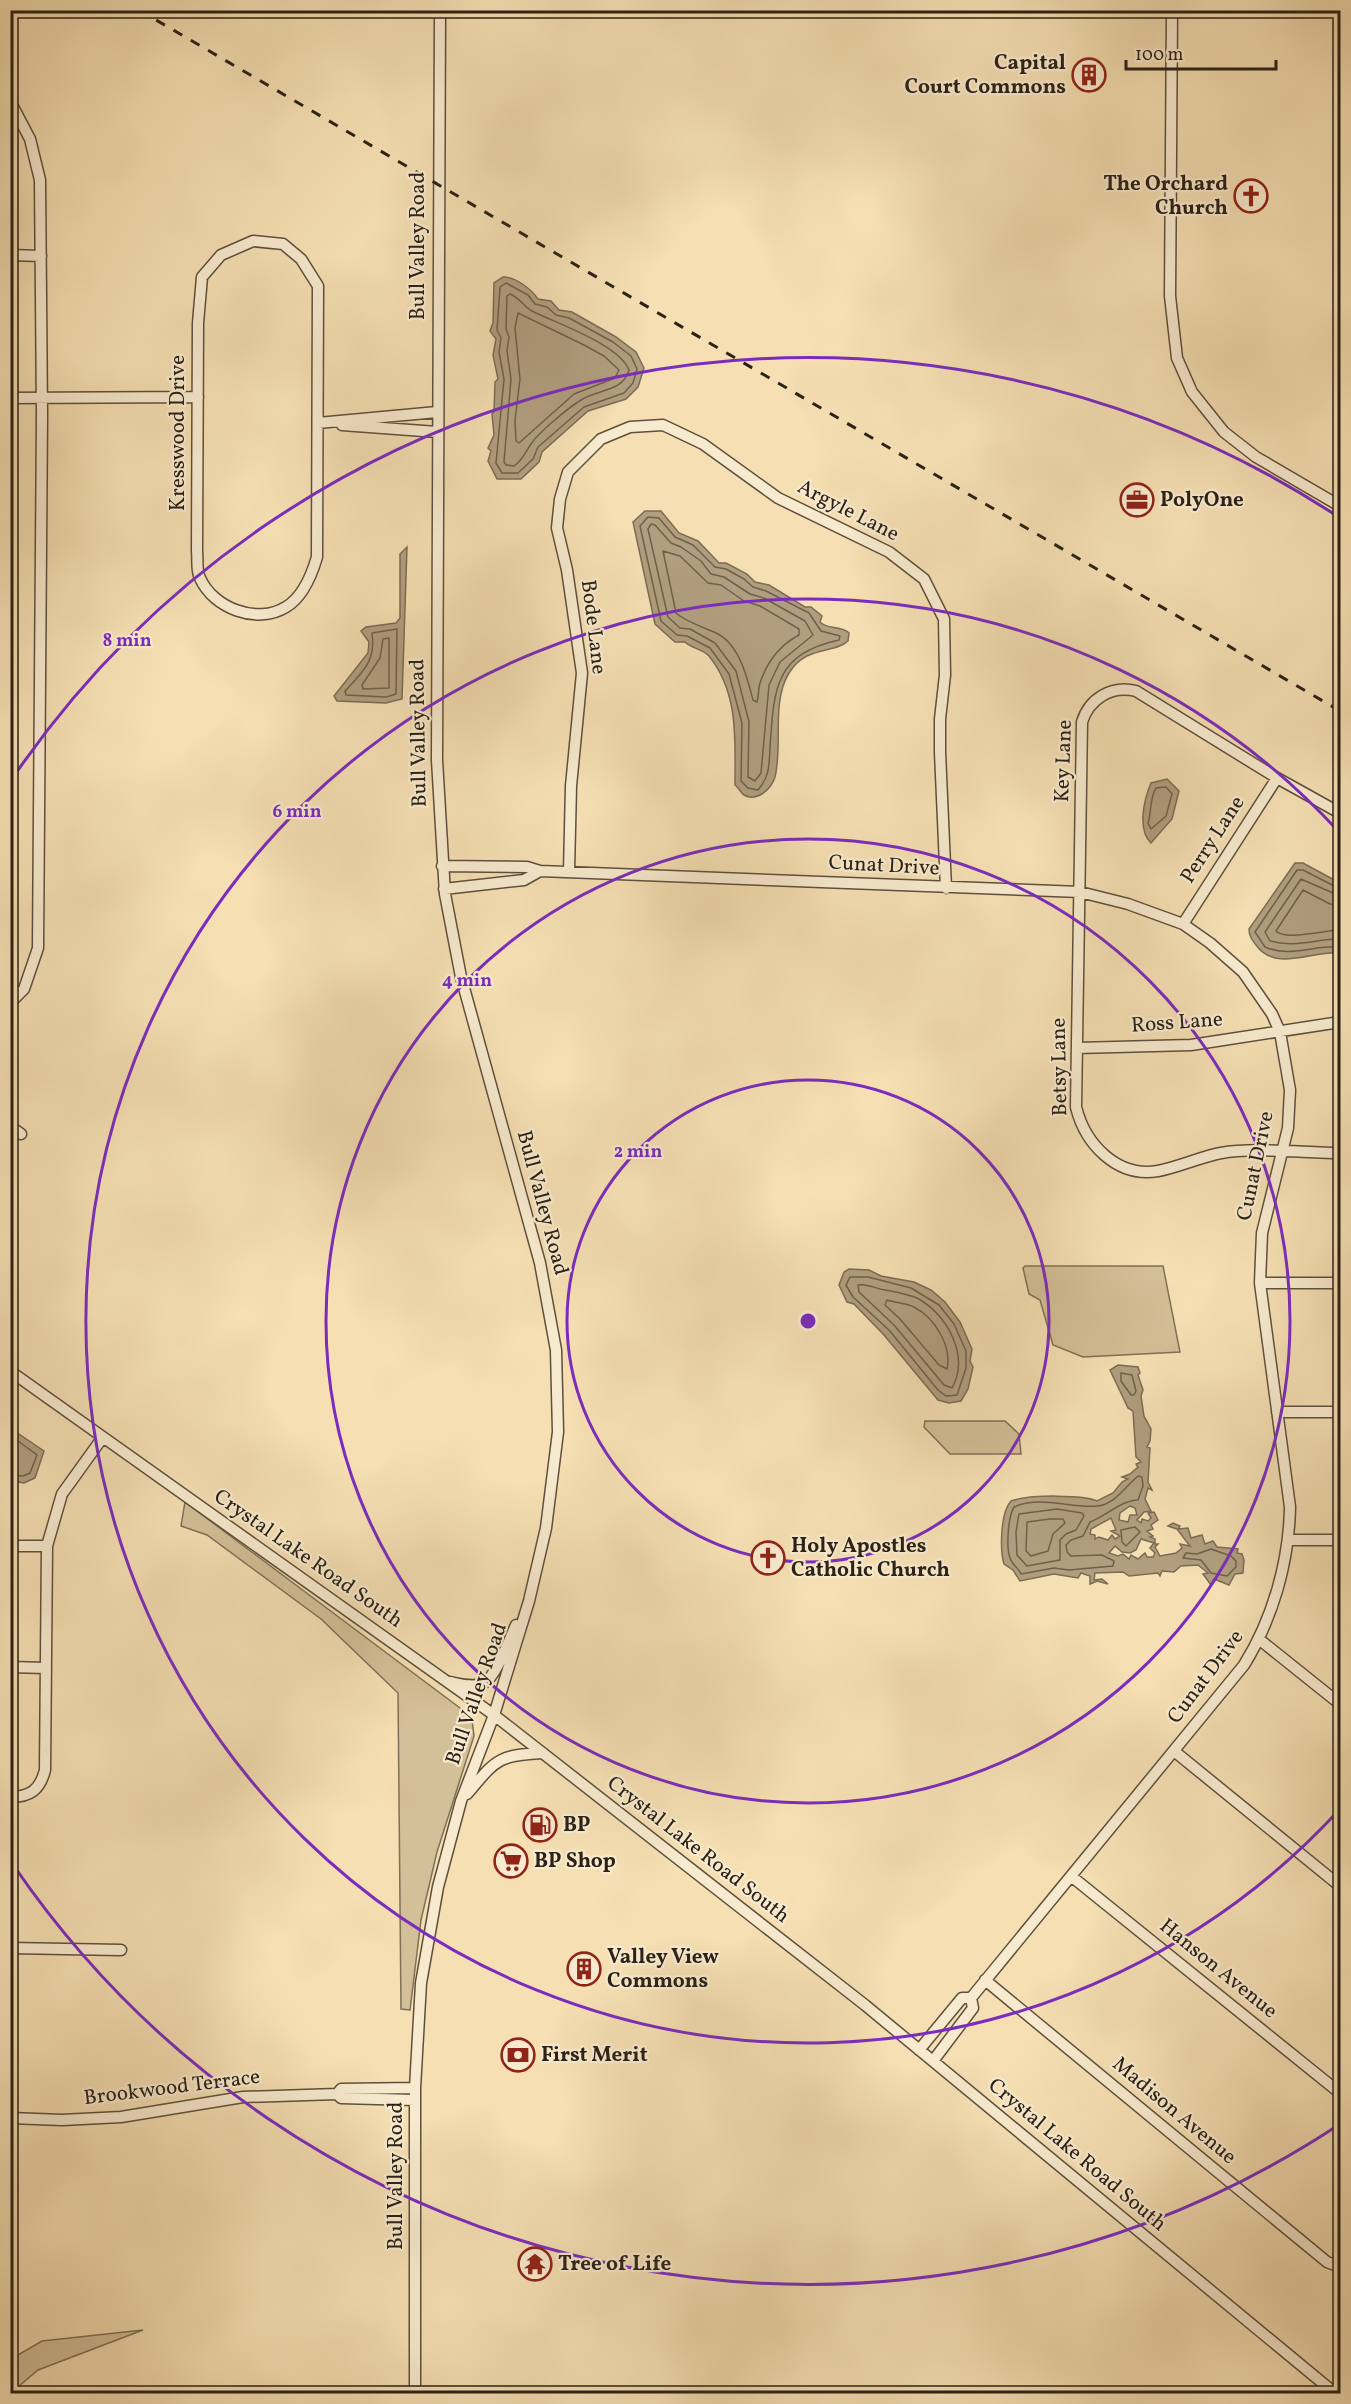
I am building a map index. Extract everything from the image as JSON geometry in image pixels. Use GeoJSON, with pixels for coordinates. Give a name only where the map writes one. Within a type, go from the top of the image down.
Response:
{"type":"FeatureCollection","features":[{"type":"Feature","properties":{"kind":"street","name":"Bull Valley Road"},"geometry":{"type":"LineString","coordinates":[[415,2394],[415,2088],[421,1983],[438,1887],[461,1801],[494,1715],[529,1600],[546,1528],[558,1432],[556,1350],[540,1263],[461,977],[444,889],[442,866],[437,760],[436,432],[440,10]]}},
{"type":"Feature","properties":{"kind":"street"},"geometry":{"type":"LineString","coordinates":[[1173,10],[1170,296],[1177,358],[1192,392],[1224,432],[1256,457],[1341,506]]}},
{"type":"Feature","properties":{"kind":"street"},"geometry":{"type":"LineString","coordinates":[[10,101],[30,139],[40,180],[42,398],[38,948],[24,989],[10,1003]]}},
{"type":"Feature","properties":{"kind":"street","name":"Kresswood Drive"},"geometry":{"type":"LineString","coordinates":[[253,241],[282,244],[301,259],[318,286],[318,557],[309,581],[286,607],[258,615],[221,605],[199,578],[197,551],[198,397],[202,277],[221,255],[253,241]]}},
{"type":"Feature","properties":{"kind":"street"},"geometry":{"type":"LineString","coordinates":[[10,255],[41,256]]}},
{"type":"Feature","properties":{"kind":"street"},"geometry":{"type":"LineString","coordinates":[[10,398],[198,397]]}},
{"type":"Feature","properties":{"kind":"street"},"geometry":{"type":"LineString","coordinates":[[318,423],[437,412]]}},
{"type":"Feature","properties":{"kind":"street"},"geometry":{"type":"LineString","coordinates":[[318,423],[436,432]]}},
{"type":"Feature","properties":{"kind":"street","name":"Argyle Lane"},"geometry":{"type":"LineString","coordinates":[[601,439],[630,427],[663,425],[703,444],[778,498],[890,552],[924,579],[944,619],[945,675],[940,719],[940,752],[946,888]]}},
{"type":"Feature","properties":{"kind":"street","name":"Bode Lane"},"geometry":{"type":"LineString","coordinates":[[569,871],[571,786],[582,673],[567,570],[556,528],[560,499],[568,472],[601,439]]}},
{"type":"Feature","properties":{"kind":"street","name":"Key Lane"},"geometry":{"type":"LineString","coordinates":[[1080,892],[1082,722],[1086,710],[1095,700],[1119,690],[1136,691],[1277,778],[1341,813]]}},
{"type":"Feature","properties":{"kind":"street","name":"Perry Lane"},"geometry":{"type":"LineString","coordinates":[[1183,924],[1277,778]]}},
{"type":"Feature","properties":{"kind":"street","name":"Cunat Drive"},"geometry":{"type":"LineString","coordinates":[[442,866],[527,867],[540,871],[1080,892],[1128,904],[1183,924],[1210,943],[1243,972],[1272,1014],[1280,1032],[1290,1090],[1288,1128],[1262,1233],[1260,1283],[1290,1507],[1290,1540],[1278,1587],[1260,1640],[1244,1665],[985,1980],[971,1998],[973,2008],[933,2061]]}},
{"type":"Feature","properties":{"kind":"street","name":"Cunat Drive"},"geometry":{"type":"LineString","coordinates":[[444,889],[524,880],[540,871]]}},
{"type":"Feature","properties":{"kind":"street","name":"Betsy Lane"},"geometry":{"type":"LineString","coordinates":[[1080,892],[1076,1107],[1081,1127],[1090,1141],[1109,1159],[1131,1170],[1156,1171],[1221,1153],[1341,1153]]}},
{"type":"Feature","properties":{"kind":"street","name":"Ross Lane"},"geometry":{"type":"LineString","coordinates":[[1077,1048],[1191,1045],[1341,1022]]}},
{"type":"Feature","properties":{"kind":"street"},"geometry":{"type":"LineString","coordinates":[[10,1126],[21,1134]]}},
{"type":"Feature","properties":{"kind":"street"},"geometry":{"type":"LineString","coordinates":[[1260,1283],[1341,1283]]}},
{"type":"Feature","properties":{"kind":"street","name":"Crystal Lake Road South"},"geometry":{"type":"LineString","coordinates":[[10,1371],[494,1715],[933,2061],[1336,2394]]}},
{"type":"Feature","properties":{"kind":"street"},"geometry":{"type":"LineString","coordinates":[[1277,1412],[1341,1412]]}},
{"type":"Feature","properties":{"kind":"street"},"geometry":{"type":"LineString","coordinates":[[10,1797],[28,1796],[37,1788],[45,1770],[47,1546],[62,1494],[103,1437]]}},
{"type":"Feature","properties":{"kind":"street"},"geometry":{"type":"LineString","coordinates":[[1290,1540],[1341,1540]]}},
{"type":"Feature","properties":{"kind":"street"},"geometry":{"type":"LineString","coordinates":[[10,1546],[47,1546]]}},
{"type":"Feature","properties":{"kind":"street"},"geometry":{"type":"LineString","coordinates":[[446,1681],[468,1685],[484,1683],[491,1676],[529,1600]]}},
{"type":"Feature","properties":{"kind":"street"},"geometry":{"type":"LineString","coordinates":[[1260,1640],[1341,1704]]}},
{"type":"Feature","properties":{"kind":"street"},"geometry":{"type":"LineString","coordinates":[[10,1667],[46,1668]]}},
{"type":"Feature","properties":{"kind":"street"},"geometry":{"type":"LineString","coordinates":[[1174,1751],[1341,1886]]}},
{"type":"Feature","properties":{"kind":"street"},"geometry":{"type":"LineString","coordinates":[[461,1801],[496,1761],[510,1755],[543,1753]]}},
{"type":"Feature","properties":{"kind":"street","name":"Hanson Avenue"},"geometry":{"type":"LineString","coordinates":[[1071,1875],[1341,2093]]}},
{"type":"Feature","properties":{"kind":"street"},"geometry":{"type":"LineString","coordinates":[[10,1948],[121,1950]]}},
{"type":"Feature","properties":{"kind":"street","name":"Madison Avenue"},"geometry":{"type":"LineString","coordinates":[[985,1980],[1327,2262],[1341,2267]]}},
{"type":"Feature","properties":{"kind":"street","name":"Cunat Drive"},"geometry":{"type":"LineString","coordinates":[[919,2050],[962,1998],[971,1998]]}},
{"type":"Feature","properties":{"kind":"street","name":"Brookwood Terrace"},"geometry":{"type":"LineString","coordinates":[[337,2094],[341,2089],[415,2088]]}},
{"type":"Feature","properties":{"kind":"street","name":"Brookwood Terrace"},"geometry":{"type":"LineString","coordinates":[[10,2118],[62,2120],[121,2117],[243,2097],[337,2094],[340,2098],[416,2100]]}},
{"type":"Feature","properties":{"kind":"shaded area"},"geometry":{"type":"Polygon","coordinates":[[[1025,1266],[1163,1266],[1180,1352],[1083,1357],[1053,1345],[1040,1300],[1029,1294],[1023,1268],[1025,1266]]]}},
{"type":"Feature","properties":{"kind":"shaded area"},"geometry":{"type":"Polygon","coordinates":[[[925,1421],[1005,1421],[1019,1434],[1021,1454],[950,1454],[924,1427],[925,1421]]]}},
{"type":"Feature","properties":{"kind":"shaded area"},"geometry":{"type":"Polygon","coordinates":[[[185,1502],[460,1708],[472,1720],[474,1736],[437,1852],[421,1920],[410,2010],[401,2009],[398,1693],[321,1619],[207,1535],[181,1526],[185,1502]]]}},
{"type":"Feature","properties":{"kind":"shaded area"},"geometry":{"type":"Polygon","coordinates":[[[143,2330],[38,2370],[11,2393],[11,2359],[42,2341],[143,2330]]]}},
{"type":"Feature","properties":{"kind":"water"},"geometry":{"type":"Polygon","coordinates":[[[503,277],[518,281],[538,299],[551,301],[559,310],[572,312],[616,337],[636,352],[644,368],[638,387],[626,399],[588,411],[542,452],[539,462],[521,479],[497,479],[488,461],[491,451],[488,448],[494,435],[492,414],[495,382],[498,379],[493,355],[496,339],[490,331],[493,323],[494,283],[503,277]]]}},
{"type":"Feature","properties":{"kind":"water"},"geometry":{"type":"Polygon","coordinates":[[[645,511],[661,511],[679,533],[698,541],[719,563],[726,563],[747,574],[755,582],[769,585],[805,607],[811,607],[822,616],[820,622],[849,633],[848,641],[842,645],[803,658],[789,673],[780,697],[775,777],[767,790],[758,796],[744,795],[735,785],[733,718],[726,685],[719,670],[707,654],[685,642],[675,642],[655,624],[633,522],[645,511]]]}},
{"type":"Feature","properties":{"kind":"water"},"geometry":{"type":"Polygon","coordinates":[[[407,547],[402,699],[386,703],[337,701],[334,696],[368,653],[369,642],[361,631],[366,627],[396,623],[400,618],[400,554],[407,547]]]}},
{"type":"Feature","properties":{"kind":"water"},"geometry":{"type":"Polygon","coordinates":[[[1167,779],[1179,791],[1172,819],[1151,843],[1143,823],[1146,797],[1151,783],[1167,779]]]}},
{"type":"Feature","properties":{"kind":"water"},"geometry":{"type":"Polygon","coordinates":[[[1295,863],[1303,863],[1340,883],[1340,953],[1274,958],[1264,953],[1251,938],[1249,929],[1295,863]]]}},
{"type":"Feature","properties":{"kind":"water"},"geometry":{"type":"Polygon","coordinates":[[[849,1269],[869,1270],[881,1276],[914,1282],[931,1290],[945,1302],[960,1322],[972,1349],[970,1361],[973,1367],[968,1389],[961,1401],[949,1403],[938,1400],[884,1335],[854,1304],[847,1302],[839,1285],[844,1272],[849,1269]]]}},
{"type":"Feature","properties":{"kind":"water"},"geometry":{"type":"Polygon","coordinates":[[[1118,1365],[1138,1367],[1143,1390],[1141,1396],[1144,1416],[1151,1429],[1147,1447],[1150,1448],[1148,1482],[1152,1490],[1148,1488],[1145,1499],[1151,1511],[1144,1512],[1137,1520],[1141,1523],[1142,1519],[1148,1521],[1151,1518],[1148,1513],[1154,1512],[1158,1520],[1151,1525],[1153,1529],[1147,1531],[1153,1536],[1150,1537],[1155,1539],[1155,1544],[1158,1544],[1155,1547],[1160,1556],[1176,1553],[1182,1548],[1180,1544],[1190,1546],[1177,1529],[1168,1526],[1173,1523],[1180,1526],[1178,1529],[1188,1528],[1191,1538],[1202,1535],[1205,1544],[1213,1541],[1217,1547],[1238,1549],[1237,1553],[1242,1554],[1244,1560],[1243,1573],[1235,1574],[1229,1585],[1214,1579],[1211,1585],[1203,1574],[1208,1573],[1198,1565],[1181,1566],[1174,1572],[1162,1571],[1160,1576],[1158,1573],[1129,1576],[1123,1572],[1095,1573],[1094,1580],[1102,1579],[1108,1584],[1097,1581],[1090,1584],[1090,1576],[1081,1573],[1078,1578],[1054,1574],[1020,1581],[1013,1570],[1004,1564],[1003,1523],[1011,1501],[1031,1497],[1057,1496],[1081,1497],[1097,1501],[1113,1493],[1122,1482],[1128,1479],[1122,1477],[1130,1474],[1138,1467],[1136,1464],[1141,1462],[1136,1457],[1133,1411],[1128,1408],[1110,1370],[1118,1365]],[[1130,1506],[1120,1513],[1119,1520],[1128,1522],[1130,1515],[1137,1515],[1135,1508],[1130,1506]],[[1111,1518],[1091,1529],[1090,1534],[1095,1535],[1095,1539],[1099,1537],[1108,1540],[1112,1535],[1115,1539],[1120,1536],[1111,1531],[1116,1530],[1111,1518]],[[1141,1539],[1136,1550],[1130,1553],[1122,1552],[1115,1546],[1109,1553],[1118,1556],[1123,1554],[1129,1559],[1131,1555],[1138,1559],[1145,1553],[1147,1557],[1153,1557],[1155,1553],[1150,1548],[1154,1543],[1141,1539]]]}},
{"type":"Feature","properties":{"kind":"water"},"geometry":{"type":"Polygon","coordinates":[[[10,1428],[44,1451],[35,1478],[24,1483],[11,1481],[10,1428]]]}},
{"type":"Feature","properties":{"kind":"railway"},"geometry":{"type":"LineString","coordinates":[[139,10],[1340,711]]}},
{"type":"Feature","properties":{"kind":"place","name":"Capital Court Commons"},"geometry":{"type":"Point","coordinates":[1089,75]}},
{"type":"Feature","properties":{"kind":"place","name":"The Orchard Church"},"geometry":{"type":"Point","coordinates":[1251,196]}},
{"type":"Feature","properties":{"kind":"place","name":"PolyOne"},"geometry":{"type":"Point","coordinates":[1137,500]}},
{"type":"Feature","properties":{"kind":"place","name":"Holy Apostles Catholic Church"},"geometry":{"type":"Point","coordinates":[768,1558]}},
{"type":"Feature","properties":{"kind":"place","name":"BP"},"geometry":{"type":"Point","coordinates":[540,1825]}},
{"type":"Feature","properties":{"kind":"place","name":"BP Shop"},"geometry":{"type":"Point","coordinates":[511,1861]}},
{"type":"Feature","properties":{"kind":"place","name":"Valley View Commons"},"geometry":{"type":"Point","coordinates":[584,1969]}},
{"type":"Feature","properties":{"kind":"place","name":"First Merit"},"geometry":{"type":"Point","coordinates":[518,2055]}},
{"type":"Feature","properties":{"kind":"place","name":"Tree of Life"},"geometry":{"type":"Point","coordinates":[535,2264]}}]}
